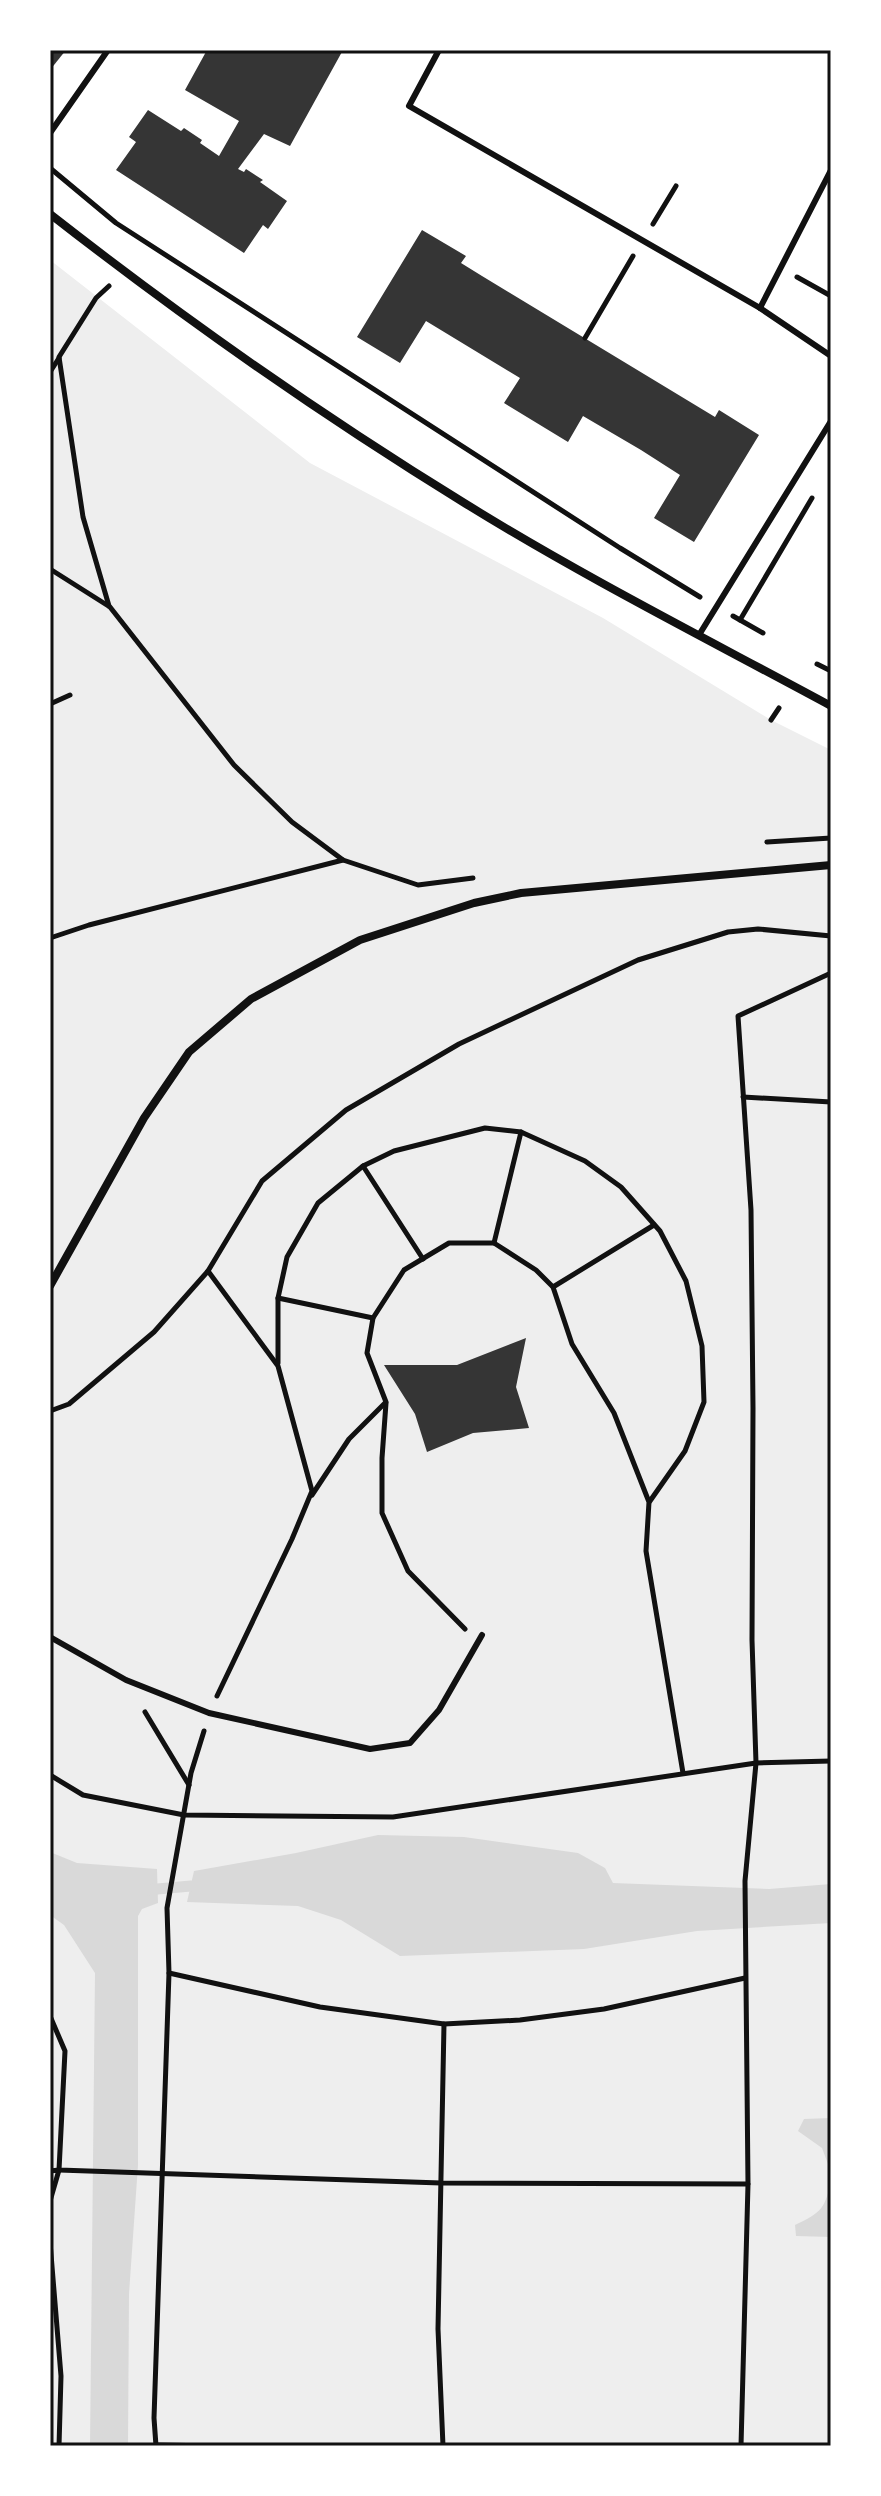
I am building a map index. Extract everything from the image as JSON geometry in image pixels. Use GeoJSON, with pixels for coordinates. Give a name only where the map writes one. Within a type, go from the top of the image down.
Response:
{"type":"FeatureCollection","features":[{"type":"Feature","properties":{"kind":"street"},"geometry":{"type":"LineString","coordinates":[[50,214],[124,272],[298,395],[467,505],[831,706]]}},
{"type":"Feature","properties":{"kind":"street"},"geometry":{"type":"LineString","coordinates":[[50,1286],[144,1118],[189,1052],[251,999],[265,991],[360,940],[474,903],[521,893],[831,865]]}},
{"type":"Feature","properties":{"kind":"lane"},"geometry":{"type":"LineString","coordinates":[[50,133],[108,50]]}},
{"type":"Feature","properties":{"kind":"lane"},"geometry":{"type":"LineString","coordinates":[[439,50],[409,106],[760,308],[831,356]]}},
{"type":"Feature","properties":{"kind":"lane"},"geometry":{"type":"LineString","coordinates":[[760,308],[831,170]]}},
{"type":"Feature","properties":{"kind":"lane"},"geometry":{"type":"LineString","coordinates":[[699,635],[831,421]]}},
{"type":"Feature","properties":{"kind":"lane"},"geometry":{"type":"LineString","coordinates":[[50,1637],[126,1680],[209,1713],[370,1749],[410,1743],[439,1710],[482,1635]]}},
{"type":"Feature","properties":{"kind":"path"},"geometry":{"type":"LineString","coordinates":[[50,168],[116,223],[714,607],[763,633]]}},
{"type":"Feature","properties":{"kind":"path"},"geometry":{"type":"LineString","coordinates":[[585,338],[676,186]]}},
{"type":"Feature","properties":{"kind":"path"},"geometry":{"type":"LineString","coordinates":[[781,268],[831,296]]}},
{"type":"Feature","properties":{"kind":"path"},"geometry":{"type":"LineString","coordinates":[[50,372],[96,298],[124,272]]}},
{"type":"Feature","properties":{"kind":"path"},"geometry":{"type":"LineString","coordinates":[[59,357],[83,517],[110,607]]}},
{"type":"Feature","properties":{"kind":"path"},"geometry":{"type":"LineString","coordinates":[[740,620],[816,492]]}},
{"type":"Feature","properties":{"kind":"path"},"geometry":{"type":"LineString","coordinates":[[50,569],[110,607],[234,765],[292,822],[343,860],[418,885],[487,876]]}},
{"type":"Feature","properties":{"kind":"path"},"geometry":{"type":"LineString","coordinates":[[817,664],[831,671]]}},
{"type":"Feature","properties":{"kind":"path"},"geometry":{"type":"LineString","coordinates":[[50,704],[70,695]]}},
{"type":"Feature","properties":{"kind":"path"},"geometry":{"type":"LineString","coordinates":[[771,720],[779,708]]}},
{"type":"Feature","properties":{"kind":"path"},"geometry":{"type":"LineString","coordinates":[[767,842],[831,838]]}},
{"type":"Feature","properties":{"kind":"path"},"geometry":{"type":"LineString","coordinates":[[50,938],[119,917],[343,860]]}},
{"type":"Feature","properties":{"kind":"path"},"geometry":{"type":"LineString","coordinates":[[50,1411],[69,1404],[154,1332],[208,1271],[262,1181],[346,1110],[459,1044],[638,960],[728,932],[758,929],[831,936]]}},
{"type":"Feature","properties":{"kind":"path"},"geometry":{"type":"LineString","coordinates":[[741,2446],[748,2184],[745,1881],[756,1763],[752,1640],[751,1224],[738,1016],[831,973]]}},
{"type":"Feature","properties":{"kind":"path"},"geometry":{"type":"LineString","coordinates":[[743,1097],[831,1102]]}},
{"type":"Feature","properties":{"kind":"path"},"geometry":{"type":"LineString","coordinates":[[218,2446],[156,2445],[154,2418],[169,1973],[167,1908],[189,1785],[209,1713],[312,1491],[278,1366],[278,1298],[287,1257],[318,1203],[363,1166],[394,1151],[485,1128],[521,1132],[585,1161],[621,1187],[660,1231],[686,1281],[702,1346],[704,1402],[685,1451],[649,1502]]}},
{"type":"Feature","properties":{"kind":"path"},"geometry":{"type":"LineString","coordinates":[[494,1243],[521,1132]]}},
{"type":"Feature","properties":{"kind":"path"},"geometry":{"type":"LineString","coordinates":[[363,1166],[423,1259]]}},
{"type":"Feature","properties":{"kind":"path"},"geometry":{"type":"LineString","coordinates":[[553,1287],[654,1224]]}},
{"type":"Feature","properties":{"kind":"path"},"geometry":{"type":"LineString","coordinates":[[478,1642],[408,1571],[382,1513],[386,1402],[367,1353],[373,1318],[404,1270],[449,1243],[494,1243],[536,1270],[553,1287],[572,1344],[614,1413],[649,1502],[646,1551],[683,1773]]}},
{"type":"Feature","properties":{"kind":"path"},"geometry":{"type":"LineString","coordinates":[[208,1271],[278,1366]]}},
{"type":"Feature","properties":{"kind":"path"},"geometry":{"type":"LineString","coordinates":[[278,1298],[373,1318]]}},
{"type":"Feature","properties":{"kind":"path"},"geometry":{"type":"LineString","coordinates":[[308,1501],[349,1439],[386,1402]]}},
{"type":"Feature","properties":{"kind":"path"},"geometry":{"type":"LineString","coordinates":[[126,1680],[189,1785]]}},
{"type":"Feature","properties":{"kind":"path"},"geometry":{"type":"LineString","coordinates":[[50,1775],[83,1795],[184,1815],[393,1817],[756,1763],[831,1761]]}},
{"type":"Feature","properties":{"kind":"path"},"geometry":{"type":"LineString","coordinates":[[169,1973],[320,2007],[444,2024],[520,2020],[604,2009],[745,1978]]}},
{"type":"Feature","properties":{"kind":"path"},"geometry":{"type":"LineString","coordinates":[[50,2016],[65,2051],[59,2170],[50,2201]]}},
{"type":"Feature","properties":{"kind":"path"},"geometry":{"type":"LineString","coordinates":[[443,2446],[438,2329],[444,2024]]}},
{"type":"Feature","properties":{"kind":"path"},"geometry":{"type":"LineString","coordinates":[[50,2171],[441,2183],[748,2184]]}},
{"type":"Feature","properties":{"kind":"path"},"geometry":{"type":"LineString","coordinates":[[50,2242],[61,2376],[59,2446]]}},
{"type":"Feature","properties":{"kind":"shaded area"},"geometry":{"type":"Polygon","coordinates":[[[50,260],[310,463],[603,618],[771,720],[831,750],[831,2446],[50,2446],[50,260]]]}},
{"type":"Feature","properties":{"kind":"shaded area"},"geometry":{"type":"Polygon","coordinates":[[[378,1835],[464,1837],[578,1853],[605,1868],[613,1883],[769,1889],[831,1884],[831,1923],[697,1931],[584,1949],[400,1956],[341,1920],[298,1906],[187,1902],[194,1871],[378,1835]]]}},
{"type":"Feature","properties":{"kind":"shaded area"},"geometry":{"type":"Polygon","coordinates":[[[50,1852],[77,1863],[157,1869],[158,1903],[142,1909],[138,1916],[138,2165],[129,2294],[128,2446],[90,2446],[95,1973],[64,1925],[50,1915],[50,1852]]]}},
{"type":"Feature","properties":{"kind":"shaded area"},"geometry":{"type":"Polygon","coordinates":[[[831,2118],[831,2172],[822,2148],[798,2131],[804,2119],[831,2118]]]}},
{"type":"Feature","properties":{"kind":"shaded area"},"geometry":{"type":"Polygon","coordinates":[[[831,2179],[831,2237],[796,2236],[795,2225],[821,2208],[831,2179]]]}},
{"type":"Feature","properties":{"kind":"building"},"geometry":{"type":"Polygon","coordinates":[[[50,50],[66,50],[50,70],[50,50]]]}},
{"type":"Feature","properties":{"kind":"building"},"geometry":{"type":"Polygon","coordinates":[[[207,50],[343,50],[290,146],[264,134],[238,169],[244,172],[246,169],[263,180],[260,182],[287,201],[268,229],[263,225],[244,253],[116,170],[136,142],[129,137],[148,110],[181,131],[184,128],[219,156],[239,121],[185,90],[207,50]]]}},
{"type":"Feature","properties":{"kind":"building"},"geometry":{"type":"Polygon","coordinates":[[[422,230],[466,256],[461,263],[482,276],[715,417],[719,410],[759,435],[694,542],[654,518],[680,475],[641,450],[583,416],[568,442],[504,403],[520,378],[426,321],[400,363],[357,337],[422,230]]]}},
{"type":"Feature","properties":{"kind":"building"},"geometry":{"type":"Polygon","coordinates":[[[526,1338],[516,1387],[529,1428],[473,1433],[427,1452],[415,1414],[384,1365],[457,1365],[526,1338]]]}},
{"type":"Feature","properties":{"kind":"waterway"},"geometry":{"type":"LineString","coordinates":[[146,1890],[191,1886]]}}]}
